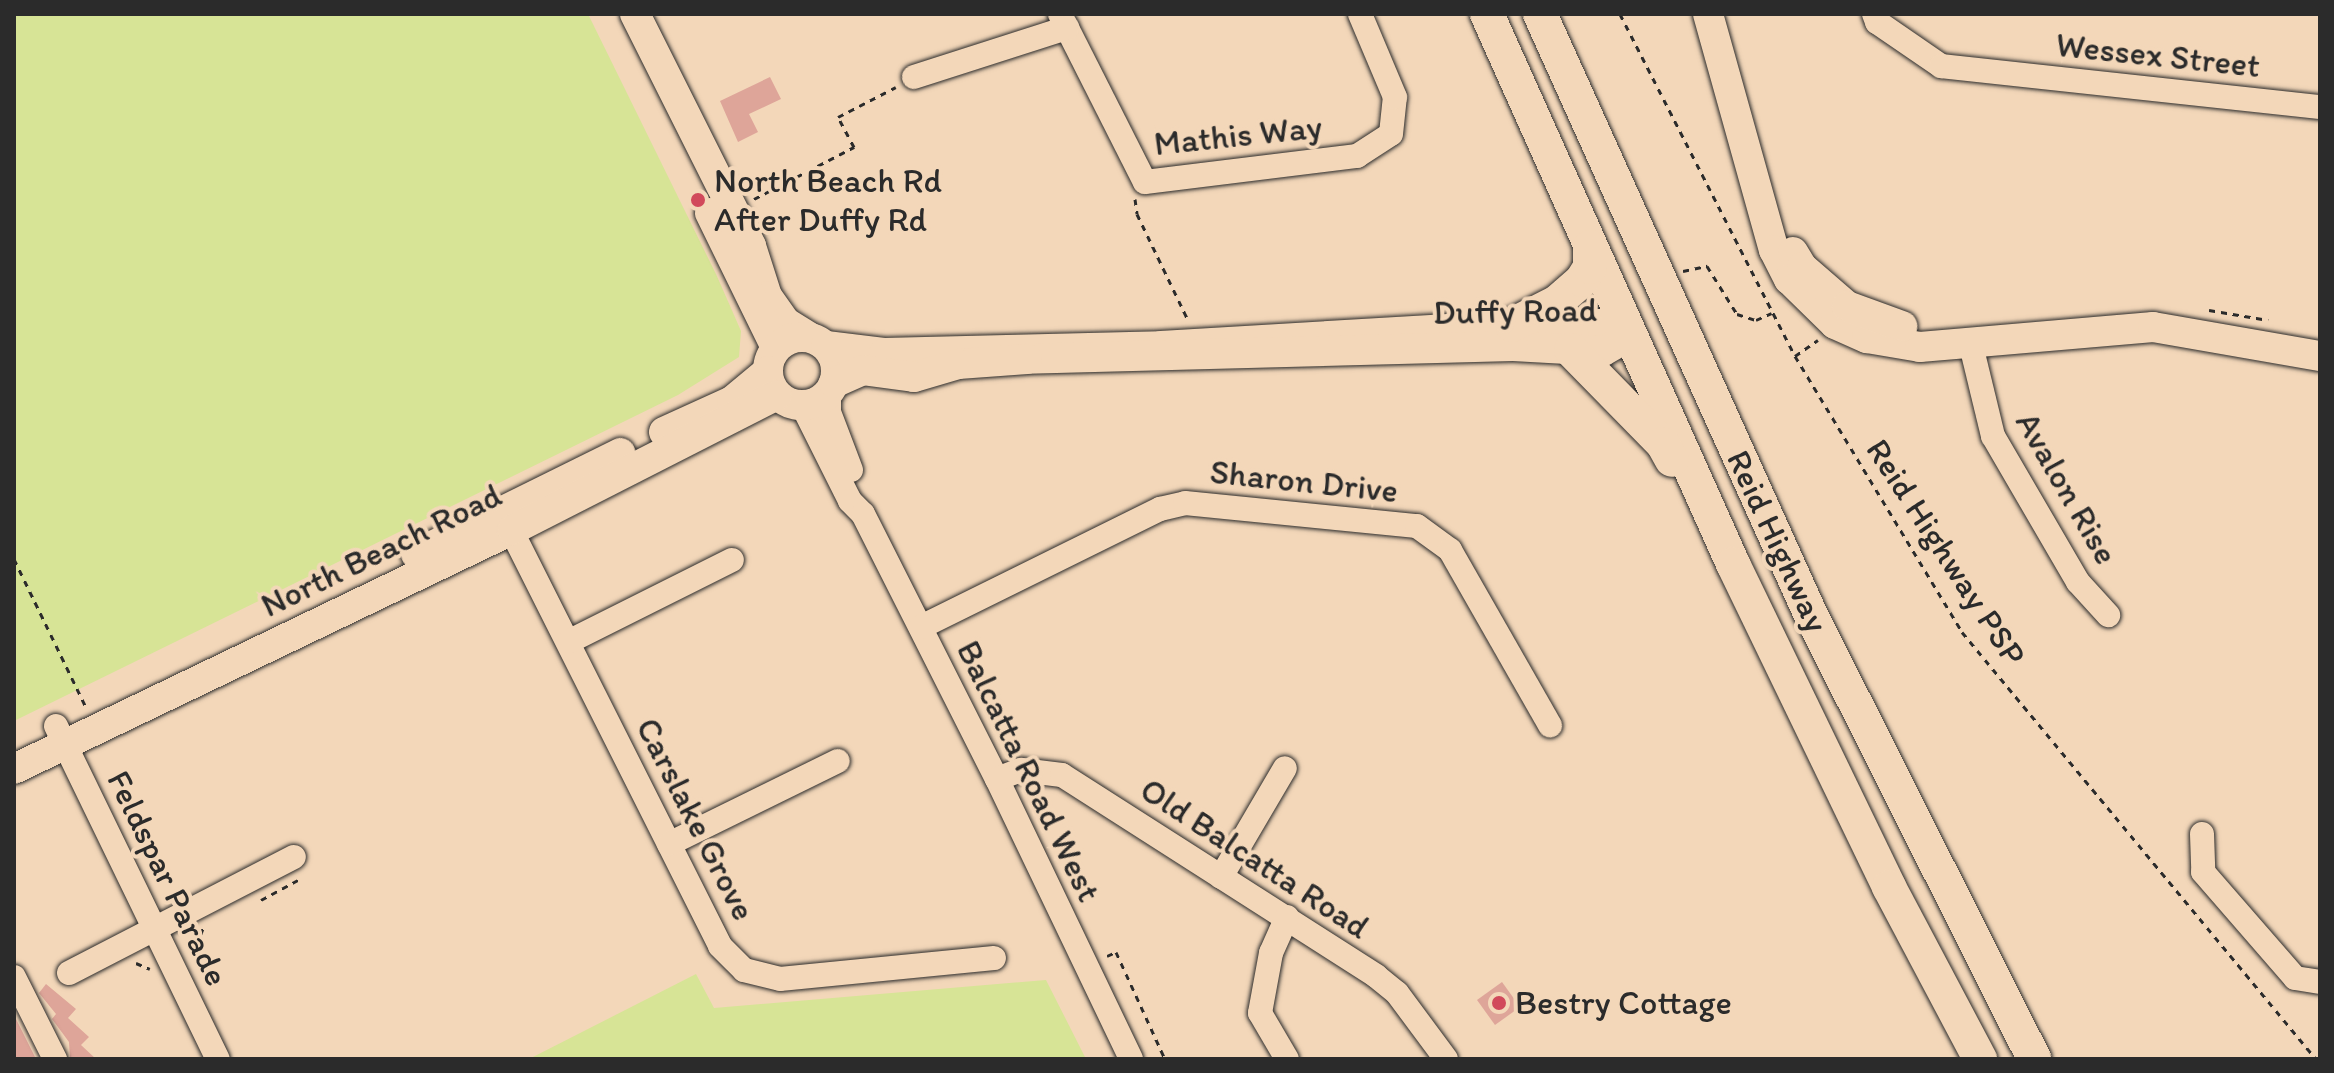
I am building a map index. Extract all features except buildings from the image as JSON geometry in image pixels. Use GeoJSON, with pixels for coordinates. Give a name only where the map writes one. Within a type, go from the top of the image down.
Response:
{"type":"FeatureCollection","features":[{"type":"Feature","properties":{"kind":"highway","name":"Reid Highway"},"geometry":{"type":"LineString","coordinates":[[1487,14],[1733,564],[1889,887],[1980,1059]]}},
{"type":"Feature","properties":{"kind":"highway","name":"Reid Highway"},"geometry":{"type":"LineString","coordinates":[[1540,14],[1817,628],[2034,1059]]}},
{"type":"Feature","properties":{"kind":"highway"},"geometry":{"type":"LineString","coordinates":[[1512,325],[1557,302],[1582,280],[1590,267],[1590,247]]}},
{"type":"Feature","properties":{"kind":"highway"},"geometry":{"type":"LineString","coordinates":[[1631,335],[1652,317],[1655,268]]}},
{"type":"Feature","properties":{"kind":"highway"},"geometry":{"type":"LineString","coordinates":[[1631,335],[1671,349],[1704,383]]}},
{"type":"Feature","properties":{"kind":"highway"},"geometry":{"type":"LineString","coordinates":[[1571,350],[1663,444],[1733,564]]}},
{"type":"Feature","properties":{"kind":"main road"},"geometry":{"type":"LineString","coordinates":[[613,14],[781,380]]}},
{"type":"Feature","properties":{"kind":"main road"},"geometry":{"type":"LineString","coordinates":[[635,14],[751,246],[767,296],[785,322],[817,341],[835,364],[832,387]]}},
{"type":"Feature","properties":{"kind":"main road"},"geometry":{"type":"LineString","coordinates":[[1708,14],[1756,188],[1789,279],[1832,328],[1920,347],[2153,327],[2320,356]]}},
{"type":"Feature","properties":{"kind":"main road"},"geometry":{"type":"LineString","coordinates":[[1756,188],[1802,267],[1847,306],[1883,323],[1970,341]]}},
{"type":"Feature","properties":{"kind":"main road","name":"Duffy Road"},"geometry":{"type":"LineString","coordinates":[[817,341],[884,353],[1161,346],[1512,325],[1601,324],[1631,335]]}},
{"type":"Feature","properties":{"kind":"main road","name":"Duffy Road"},"geometry":{"type":"LineString","coordinates":[[781,380],[832,387],[863,370],[914,377],[958,364],[1027,359],[1513,346],[1603,351],[1631,335]]}},
{"type":"Feature","properties":{"kind":"main road"},"geometry":{"type":"LineString","coordinates":[[781,380],[791,338],[817,341]]}},
{"type":"Feature","properties":{"kind":"main road","name":"North Beach Road"},"geometry":{"type":"LineString","coordinates":[[14,747],[61,735],[507,521],[699,412],[781,380]]}},
{"type":"Feature","properties":{"kind":"main road","name":"North Beach Road"},"geometry":{"type":"LineString","coordinates":[[14,769],[88,711],[507,521]]}},
{"type":"Feature","properties":{"kind":"street","name":"Mathis Way"},"geometry":{"type":"LineString","coordinates":[[1063,21],[1145,182],[1357,156],[1391,134],[1395,97],[1360,14]]}},
{"type":"Feature","properties":{"kind":"street","name":"Wessex Street"},"geometry":{"type":"LineString","coordinates":[[1874,14],[1877,22],[1941,66],[2320,107]]}},
{"type":"Feature","properties":{"kind":"street"},"geometry":{"type":"LineString","coordinates":[[914,77],[1063,21]]}},
{"type":"Feature","properties":{"kind":"street","name":"Avalon Rise"},"geometry":{"type":"LineString","coordinates":[[1970,341],[2000,450],[2078,582],[2108,615]]}},
{"type":"Feature","properties":{"kind":"street","name":"Balcatta Road West"},"geometry":{"type":"LineString","coordinates":[[781,380],[850,501],[863,514]]}},
{"type":"Feature","properties":{"kind":"street","name":"Balcatta Road West"},"geometry":{"type":"LineString","coordinates":[[832,387],[829,412],[863,514],[997,779],[1131,1059]]}},
{"type":"Feature","properties":{"kind":"street","name":"Sharon Drive"},"geometry":{"type":"LineString","coordinates":[[921,627],[1160,509],[1185,503],[1417,526],[1450,550],[1550,725]]}},
{"type":"Feature","properties":{"kind":"street","name":"Carslake Grove"},"geometry":{"type":"LineString","coordinates":[[507,521],[570,641],[720,946],[744,970],[780,979],[994,958]]}},
{"type":"Feature","properties":{"kind":"street"},"geometry":{"type":"LineString","coordinates":[[570,641],[732,560]]}},
{"type":"Feature","properties":{"kind":"street","name":"Feldspar Parade"},"geometry":{"type":"LineString","coordinates":[[61,735],[218,1059]]}},
{"type":"Feature","properties":{"kind":"street"},"geometry":{"type":"LineString","coordinates":[[669,844],[838,761]]}},
{"type":"Feature","properties":{"kind":"street"},"geometry":{"type":"LineString","coordinates":[[1221,877],[1285,768]]}},
{"type":"Feature","properties":{"kind":"street","name":"Old Balcatta Road"},"geometry":{"type":"LineString","coordinates":[[997,779],[1021,770],[1062,775],[1287,917],[1397,993],[1446,1059]]}},
{"type":"Feature","properties":{"kind":"street"},"geometry":{"type":"LineString","coordinates":[[2202,834],[2203,872],[2295,978],[2320,982]]}},
{"type":"Feature","properties":{"kind":"street"},"geometry":{"type":"LineString","coordinates":[[69,973],[294,857]]}},
{"type":"Feature","properties":{"kind":"street"},"geometry":{"type":"LineString","coordinates":[[1287,917],[1271,953],[1260,1013],[1287,1059]]}},
{"type":"Feature","properties":{"kind":"street"},"geometry":{"type":"LineString","coordinates":[[14,977],[55,1059]]}},
{"type":"Feature","properties":{"kind":"path","name":"Reid Highway PSP"},"geometry":{"type":"LineString","coordinates":[[1620,14],[1795,356],[1962,632],[2316,1059]]}},
{"type":"Feature","properties":{"kind":"path"},"geometry":{"type":"LineString","coordinates":[[743,204],[854,147],[838,117],[914,77]]}},
{"type":"Feature","properties":{"kind":"path"},"geometry":{"type":"LineString","coordinates":[[1145,182],[1135,196],[1137,214],[1188,319],[1166,335],[1161,346]]}},
{"type":"Feature","properties":{"kind":"path"},"geometry":{"type":"LineString","coordinates":[[1795,356],[1832,328]]}},
{"type":"Feature","properties":{"kind":"path"},"geometry":{"type":"LineString","coordinates":[[14,559],[88,711]]}},
{"type":"Feature","properties":{"kind":"path"},"geometry":{"type":"LineString","coordinates":[[257,902],[298,883],[294,857]]}},
{"type":"Feature","properties":{"kind":"path"},"geometry":{"type":"LineString","coordinates":[[173,967],[196,955],[203,928],[216,921]]}},
{"type":"Feature","properties":{"kind":"path"},"geometry":{"type":"LineString","coordinates":[[1086,965],[1116,952],[1165,1059]]}},
{"type":"Feature","properties":{"kind":"green space"},"geometry":{"type":"Polygon","coordinates":[[[14,14],[588,14],[716,274],[741,331],[739,357],[678,395],[14,721],[14,14]]]}},
{"type":"Feature","properties":{"kind":"green space"},"geometry":{"type":"Polygon","coordinates":[[[696,974],[714,1008],[1046,980],[1086,1059],[529,1059],[696,974]]]}},
{"type":"Feature","properties":{"kind":"place","name":"North Beach Rd After Duffy Rd"},"geometry":{"type":"Point","coordinates":[698,200]}},
{"type":"Feature","properties":{"kind":"place","name":"Bestry Cottage"},"geometry":{"type":"Point","coordinates":[1499,1003]}}]}
